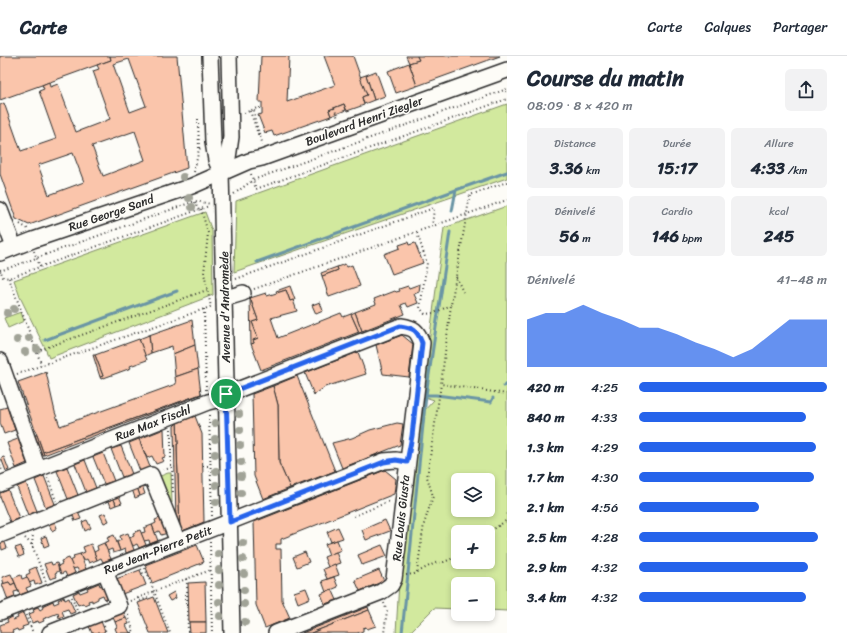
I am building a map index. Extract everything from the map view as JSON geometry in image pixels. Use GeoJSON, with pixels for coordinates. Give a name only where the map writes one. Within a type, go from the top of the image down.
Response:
{"type":"FeatureCollection","features":[{"type":"Feature","properties":{"kind":"street","name":"Avenue d'Andromède"},"geometry":{"type":"LineString","coordinates":[[210,56],[213,142],[216,160],[222,172]]}},
{"type":"Feature","properties":{"kind":"street","name":"Avenue d'Andromède"},"geometry":{"type":"LineString","coordinates":[[229,56],[231,137],[228,158],[222,172],[220,302],[226,394],[232,633]]}},
{"type":"Feature","properties":{"kind":"street","name":"Boulevard Henri Ziegler"},"geometry":{"type":"LineString","coordinates":[[222,172],[249,161],[262,158],[507,70]]}},
{"type":"Feature","properties":{"kind":"street","name":"Rue George Sand"},"geometry":{"type":"LineString","coordinates":[[7,250],[192,186],[222,172]]}},
{"type":"Feature","properties":{"kind":"street"},"geometry":{"type":"LineString","coordinates":[[0,210],[7,250]]}},
{"type":"Feature","properties":{"kind":"street"},"geometry":{"type":"LineString","coordinates":[[220,302],[243,293]]}},
{"type":"Feature","properties":{"kind":"street","name":"Rue Max Fischl"},"geometry":{"type":"LineString","coordinates":[[0,484],[42,471],[216,400],[226,394],[400,326],[410,327],[418,332]]}},
{"type":"Feature","properties":{"kind":"street","name":"Rue Louis Giusta"},"geometry":{"type":"LineString","coordinates":[[276,633],[381,592],[391,585],[394,579],[422,343],[418,332]]}},
{"type":"Feature","properties":{"kind":"street"},"geometry":{"type":"LineString","coordinates":[[0,361],[42,471]]}},
{"type":"Feature","properties":{"kind":"street","name":"Rue Jean-Pierre Petit"},"geometry":{"type":"LineString","coordinates":[[0,612],[384,462],[396,460],[407,462]]}},
{"type":"Feature","properties":{"kind":"street"},"geometry":{"type":"LineString","coordinates":[[0,535],[151,475],[178,542]]}},
{"type":"Feature","properties":{"kind":"street"},"geometry":{"type":"LineString","coordinates":[[50,633],[119,606],[105,571]]}},
{"type":"Feature","properties":{"kind":"path"},"geometry":{"type":"LineString","coordinates":[[230,197],[253,180],[506,90],[507,94]]}},
{"type":"Feature","properties":{"kind":"path"},"geometry":{"type":"LineString","coordinates":[[253,180],[256,189],[507,99]]}},
{"type":"Feature","properties":{"kind":"path"},"geometry":{"type":"LineString","coordinates":[[244,113],[262,108]]}},
{"type":"Feature","properties":{"kind":"path"},"geometry":{"type":"LineString","coordinates":[[334,108],[338,118]]}},
{"type":"Feature","properties":{"kind":"path"},"geometry":{"type":"LineString","coordinates":[[254,109],[255,120],[263,145]]}},
{"type":"Feature","properties":{"kind":"path"},"geometry":{"type":"LineString","coordinates":[[250,111],[259,134]]}},
{"type":"Feature","properties":{"kind":"path"},"geometry":{"type":"LineString","coordinates":[[417,572],[424,524],[433,496],[427,477],[451,305],[467,221],[466,215],[470,195],[507,182]]}},
{"type":"Feature","properties":{"kind":"path"},"geometry":{"type":"LineString","coordinates":[[243,293],[507,200]]}},
{"type":"Feature","properties":{"kind":"path"},"geometry":{"type":"LineString","coordinates":[[195,202],[212,205],[201,209],[9,278],[3,277],[0,270],[195,202]]}},
{"type":"Feature","properties":{"kind":"path"},"geometry":{"type":"LineString","coordinates":[[233,281],[434,208],[432,227]]}},
{"type":"Feature","properties":{"kind":"path"},"geometry":{"type":"LineString","coordinates":[[15,375],[204,309],[220,302],[207,290],[204,273],[208,233],[201,209]]}},
{"type":"Feature","properties":{"kind":"path"},"geometry":{"type":"LineString","coordinates":[[16,223],[29,229]]}},
{"type":"Feature","properties":{"kind":"path"},"geometry":{"type":"LineString","coordinates":[[416,233],[426,263],[420,308],[425,314],[434,313],[451,305]]}},
{"type":"Feature","properties":{"kind":"path"},"geometry":{"type":"LineString","coordinates":[[34,250],[40,267]]}},
{"type":"Feature","properties":{"kind":"path"},"geometry":{"type":"LineString","coordinates":[[456,277],[463,292]]}},
{"type":"Feature","properties":{"kind":"path"},"geometry":{"type":"LineString","coordinates":[[9,278],[42,366]]}},
{"type":"Feature","properties":{"kind":"path"},"geometry":{"type":"LineString","coordinates":[[37,351],[207,290]]}},
{"type":"Feature","properties":{"kind":"path"},"geometry":{"type":"LineString","coordinates":[[204,309],[206,386]]}},
{"type":"Feature","properties":{"kind":"path"},"geometry":{"type":"LineString","coordinates":[[441,384],[507,394]]}},
{"type":"Feature","properties":{"kind":"path"},"geometry":{"type":"LineString","coordinates":[[209,410],[212,511]]}},
{"type":"Feature","properties":{"kind":"path"},"geometry":{"type":"LineString","coordinates":[[171,424],[171,467]]}},
{"type":"Feature","properties":{"kind":"path"},"geometry":{"type":"LineString","coordinates":[[203,466],[211,466]]}},
{"type":"Feature","properties":{"kind":"path"},"geometry":{"type":"LineString","coordinates":[[42,471],[60,511]]}},
{"type":"Feature","properties":{"kind":"path"},"geometry":{"type":"LineString","coordinates":[[354,516],[394,500]]}},
{"type":"Feature","properties":{"kind":"path"},"geometry":{"type":"LineString","coordinates":[[495,528],[507,520]]}},
{"type":"Feature","properties":{"kind":"path"},"geometry":{"type":"LineString","coordinates":[[210,537],[212,633]]}},
{"type":"Feature","properties":{"kind":"path"},"geometry":{"type":"LineString","coordinates":[[32,545],[50,592]]}},
{"type":"Feature","properties":{"kind":"path"},"geometry":{"type":"LineString","coordinates":[[411,575],[435,563],[444,562],[451,559]]}},
{"type":"Feature","properties":{"kind":"path"},"geometry":{"type":"LineString","coordinates":[[143,564],[170,633]]}},
{"type":"Feature","properties":{"kind":"path"},"geometry":{"type":"LineString","coordinates":[[141,569],[144,576]]}},
{"type":"Feature","properties":{"kind":"path"},"geometry":{"type":"LineString","coordinates":[[124,604],[211,570]]}},
{"type":"Feature","properties":{"kind":"path"},"geometry":{"type":"LineString","coordinates":[[186,579],[188,633]]}},
{"type":"Feature","properties":{"kind":"path"},"geometry":{"type":"LineString","coordinates":[[185,594],[185,605],[188,605]]}},
{"type":"Feature","properties":{"kind":"path"},"geometry":{"type":"LineString","coordinates":[[72,597],[77,611]]}},
{"type":"Feature","properties":{"kind":"path"},"geometry":{"type":"LineString","coordinates":[[138,598],[139,601],[148,598]]}},
{"type":"Feature","properties":{"kind":"path"},"geometry":{"type":"LineString","coordinates":[[383,601],[387,611],[384,633]]}},
{"type":"Feature","properties":{"kind":"path"},"geometry":{"type":"LineString","coordinates":[[127,614],[134,633]]}},
{"type":"Feature","properties":{"kind":"path"},"geometry":{"type":"LineString","coordinates":[[26,615],[33,633]]}},
{"type":"Feature","properties":{"kind":"green space"},"geometry":{"type":"Polygon","coordinates":[[[507,104],[507,178],[234,272],[236,201],[507,104]]]}},
{"type":"Feature","properties":{"kind":"green space"},"geometry":{"type":"Polygon","coordinates":[[[507,206],[507,611],[495,610],[495,577],[451,577],[451,609],[434,608],[409,633],[396,633],[402,531],[422,413],[434,400],[422,396],[444,228],[507,206]]]}},
{"type":"Feature","properties":{"kind":"green space"},"geometry":{"type":"Polygon","coordinates":[[[205,212],[212,231],[213,295],[49,358],[20,297],[14,280],[205,212]]]}},
{"type":"Feature","properties":{"kind":"green space"},"geometry":{"type":"Polygon","coordinates":[[[21,312],[24,321],[8,328],[4,318],[21,312]]]}},
{"type":"Feature","properties":{"kind":"green space"},"geometry":{"type":"Polygon","coordinates":[[[171,473],[172,503],[168,503],[158,477],[171,473]]]}},
{"type":"Feature","properties":{"kind":"building"},"geometry":{"type":"Polygon","coordinates":[[[0,56],[110,56],[111,60],[0,100],[0,56]]]}},
{"type":"Feature","properties":{"kind":"building"},"geometry":{"type":"Polygon","coordinates":[[[110,56],[177,56],[187,168],[29,225],[16,219],[0,174],[0,105],[4,103],[21,151],[56,139],[39,91],[44,89],[42,85],[49,82],[50,87],[58,84],[76,132],[110,119],[93,71],[99,69],[97,65],[111,60],[110,56]],[[129,59],[113,64],[130,112],[146,106],[129,59]],[[135,131],[92,146],[103,176],[145,160],[135,131]],[[73,153],[38,165],[49,195],[84,182],[73,153]]]}},
{"type":"Feature","properties":{"kind":"building"},"geometry":{"type":"Polygon","coordinates":[[[261,56],[289,56],[287,102],[335,85],[324,56],[353,56],[367,95],[362,97],[364,105],[347,111],[344,104],[329,110],[331,116],[274,136],[272,131],[265,133],[258,115],[262,114],[262,102],[259,102],[261,56]]]}},
{"type":"Feature","properties":{"kind":"building"},"geometry":{"type":"Polygon","coordinates":[[[406,56],[417,56],[419,60],[409,63],[406,56]]]}},
{"type":"Feature","properties":{"kind":"building"},"geometry":{"type":"Polygon","coordinates":[[[417,56],[500,56],[417,86],[409,63],[419,60],[417,56]]]}},
{"type":"Feature","properties":{"kind":"building"},"geometry":{"type":"Polygon","coordinates":[[[409,63],[417,86],[396,93],[388,71],[409,63]]]}},
{"type":"Feature","properties":{"kind":"building"},"geometry":{"type":"Polygon","coordinates":[[[376,71],[385,96],[374,100],[366,75],[376,71]]]}},
{"type":"Feature","properties":{"kind":"building"},"geometry":{"type":"Polygon","coordinates":[[[366,75],[374,100],[364,104],[362,97],[367,95],[360,77],[366,75]]]}},
{"type":"Feature","properties":{"kind":"building"},"geometry":{"type":"Polygon","coordinates":[[[344,104],[346,110],[331,116],[329,110],[344,104]]]}},
{"type":"Feature","properties":{"kind":"building"},"geometry":{"type":"Polygon","coordinates":[[[408,242],[409,245],[415,243],[423,263],[392,274],[384,254],[400,248],[399,245],[408,242]]]}},
{"type":"Feature","properties":{"kind":"building"},"geometry":{"type":"Polygon","coordinates":[[[345,264],[347,267],[352,265],[360,286],[329,297],[322,276],[338,270],[337,267],[345,264]]]}},
{"type":"Feature","properties":{"kind":"building"},"geometry":{"type":"Polygon","coordinates":[[[337,267],[338,270],[322,276],[321,273],[337,267]]]}},
{"type":"Feature","properties":{"kind":"building"},"geometry":{"type":"Polygon","coordinates":[[[420,284],[419,292],[414,294],[418,303],[408,307],[406,303],[401,305],[405,314],[362,331],[355,312],[376,304],[374,299],[395,291],[400,291],[399,289],[408,286],[409,288],[420,284]]]}},
{"type":"Feature","properties":{"kind":"building"},"geometry":{"type":"Polygon","coordinates":[[[290,286],[295,300],[290,301],[286,290],[277,293],[276,291],[290,286]]]}},
{"type":"Feature","properties":{"kind":"building"},"geometry":{"type":"Polygon","coordinates":[[[286,290],[290,301],[293,300],[297,311],[271,318],[278,338],[341,313],[343,317],[351,314],[359,332],[261,370],[251,344],[254,343],[253,340],[258,338],[252,322],[258,320],[250,298],[266,293],[267,296],[286,290]]]}},
{"type":"Feature","properties":{"kind":"building"},"geometry":{"type":"Polygon","coordinates":[[[250,298],[258,320],[252,322],[258,338],[253,340],[254,343],[251,344],[250,298]]]}},
{"type":"Feature","properties":{"kind":"building"},"geometry":{"type":"Polygon","coordinates":[[[320,302],[323,311],[316,314],[312,305],[320,302]]]}},
{"type":"Feature","properties":{"kind":"building"},"geometry":{"type":"Polygon","coordinates":[[[355,312],[362,331],[359,332],[351,314],[355,312]]]}},
{"type":"Feature","properties":{"kind":"building"},"geometry":{"type":"Polygon","coordinates":[[[192,320],[195,345],[173,354],[172,346],[151,353],[149,335],[192,320]]]}},
{"type":"Feature","properties":{"kind":"building"},"geometry":{"type":"Polygon","coordinates":[[[149,335],[151,353],[145,356],[139,339],[149,335]]]}},
{"type":"Feature","properties":{"kind":"building"},"geometry":{"type":"Polygon","coordinates":[[[402,335],[413,344],[409,377],[383,374],[376,345],[402,335]]]}},
{"type":"Feature","properties":{"kind":"building"},"geometry":{"type":"Polygon","coordinates":[[[139,339],[147,360],[130,366],[131,368],[101,379],[100,377],[103,376],[95,355],[139,339]]]}},
{"type":"Feature","properties":{"kind":"building"},"geometry":{"type":"Polygon","coordinates":[[[195,345],[198,369],[175,377],[173,354],[195,345]]]}},
{"type":"Feature","properties":{"kind":"building"},"geometry":{"type":"Polygon","coordinates":[[[358,352],[366,374],[325,387],[314,395],[305,373],[358,352]]]}},
{"type":"Feature","properties":{"kind":"building"},"geometry":{"type":"Polygon","coordinates":[[[93,355],[95,355],[103,376],[100,377],[93,355]]]}},
{"type":"Feature","properties":{"kind":"building"},"geometry":{"type":"Polygon","coordinates":[[[198,369],[201,394],[43,452],[18,382],[46,372],[55,412],[60,426],[176,384],[175,377],[198,369]]]}},
{"type":"Feature","properties":{"kind":"building"},"geometry":{"type":"Polygon","coordinates":[[[297,376],[335,471],[290,488],[279,463],[278,405],[273,386],[297,376]]]}},
{"type":"Feature","properties":{"kind":"building"},"geometry":{"type":"Polygon","coordinates":[[[273,386],[278,405],[279,463],[290,488],[263,499],[254,476],[252,394],[273,386]]]}},
{"type":"Feature","properties":{"kind":"building"},"geometry":{"type":"Polygon","coordinates":[[[202,394],[44,455],[43,452],[202,394]]]}},
{"type":"Feature","properties":{"kind":"building"},"geometry":{"type":"Polygon","coordinates":[[[7,407],[15,430],[4,434],[0,423],[0,409],[7,407]]]}},
{"type":"Feature","properties":{"kind":"building"},"geometry":{"type":"Polygon","coordinates":[[[195,416],[202,434],[204,522],[180,532],[177,423],[195,416]]]}},
{"type":"Feature","properties":{"kind":"building"},"geometry":{"type":"Polygon","coordinates":[[[177,423],[180,532],[176,524],[174,426],[177,423]]]}},
{"type":"Feature","properties":{"kind":"building"},"geometry":{"type":"Polygon","coordinates":[[[397,423],[403,424],[400,445],[342,468],[332,443],[352,438],[370,430],[397,423]]]}},
{"type":"Feature","properties":{"kind":"building"},"geometry":{"type":"Polygon","coordinates":[[[164,429],[165,457],[162,458],[164,461],[156,464],[152,456],[147,458],[139,439],[164,429]]]}},
{"type":"Feature","properties":{"kind":"building"},"geometry":{"type":"Polygon","coordinates":[[[34,435],[37,435],[44,455],[41,455],[34,435]]]}},
{"type":"Feature","properties":{"kind":"building"},"geometry":{"type":"Polygon","coordinates":[[[18,439],[27,463],[16,468],[7,443],[18,439]]]}},
{"type":"Feature","properties":{"kind":"building"},"geometry":{"type":"Polygon","coordinates":[[[139,439],[150,467],[140,471],[129,443],[139,439]]]}},
{"type":"Feature","properties":{"kind":"building"},"geometry":{"type":"Polygon","coordinates":[[[121,446],[132,474],[122,477],[111,449],[121,446]]]}},
{"type":"Feature","properties":{"kind":"building"},"geometry":{"type":"Polygon","coordinates":[[[103,453],[114,481],[104,484],[93,457],[103,453]]]}},
{"type":"Feature","properties":{"kind":"building"},"geometry":{"type":"Polygon","coordinates":[[[4,457],[9,470],[6,471],[1,458],[4,457]]]}},
{"type":"Feature","properties":{"kind":"building"},"geometry":{"type":"Polygon","coordinates":[[[85,460],[96,488],[86,492],[75,464],[85,460]]]}},
{"type":"Feature","properties":{"kind":"building"},"geometry":{"type":"Polygon","coordinates":[[[67,467],[78,495],[68,499],[57,471],[67,467]]]}},
{"type":"Feature","properties":{"kind":"building"},"geometry":{"type":"Polygon","coordinates":[[[385,470],[396,479],[394,494],[281,539],[281,544],[276,544],[276,549],[281,549],[282,600],[290,618],[265,628],[256,605],[254,522],[385,470]]]}},
{"type":"Feature","properties":{"kind":"building"},"geometry":{"type":"Polygon","coordinates":[[[44,476],[55,504],[46,508],[35,480],[44,476]]]}},
{"type":"Feature","properties":{"kind":"building"},"geometry":{"type":"Polygon","coordinates":[[[26,483],[37,511],[28,515],[17,487],[26,483]]]}},
{"type":"Feature","properties":{"kind":"building"},"geometry":{"type":"Polygon","coordinates":[[[142,485],[145,494],[140,496],[137,487],[142,485]]]}},
{"type":"Feature","properties":{"kind":"building"},"geometry":{"type":"Polygon","coordinates":[[[137,487],[140,496],[135,498],[132,489],[137,487]]]}},
{"type":"Feature","properties":{"kind":"building"},"geometry":{"type":"Polygon","coordinates":[[[8,490],[19,518],[10,522],[0,497],[0,493],[8,490]]]}},
{"type":"Feature","properties":{"kind":"building"},"geometry":{"type":"Polygon","coordinates":[[[118,494],[122,503],[116,505],[113,496],[118,494]]]}},
{"type":"Feature","properties":{"kind":"building"},"geometry":{"type":"Polygon","coordinates":[[[113,496],[116,505],[111,507],[108,498],[113,496]]]}},
{"type":"Feature","properties":{"kind":"building"},"geometry":{"type":"Polygon","coordinates":[[[77,510],[81,519],[75,521],[72,513],[77,510]]]}},
{"type":"Feature","properties":{"kind":"building"},"geometry":{"type":"Polygon","coordinates":[[[105,513],[109,521],[104,523],[100,515],[105,513]]]}},
{"type":"Feature","properties":{"kind":"building"},"geometry":{"type":"Polygon","coordinates":[[[162,517],[168,533],[161,535],[159,531],[155,533],[152,525],[156,523],[155,520],[162,517]]]}},
{"type":"Feature","properties":{"kind":"building"},"geometry":{"type":"Polygon","coordinates":[[[54,520],[57,528],[52,531],[48,522],[54,520]]]}},
{"type":"Feature","properties":{"kind":"building"},"geometry":{"type":"Polygon","coordinates":[[[87,520],[91,528],[85,531],[82,522],[87,520]]]}},
{"type":"Feature","properties":{"kind":"building"},"geometry":{"type":"Polygon","coordinates":[[[385,520],[390,531],[366,540],[362,530],[385,520]]]}},
{"type":"Feature","properties":{"kind":"building"},"geometry":{"type":"Polygon","coordinates":[[[152,525],[158,541],[150,544],[149,540],[144,541],[141,533],[145,532],[144,528],[152,525]]]}},
{"type":"Feature","properties":{"kind":"building"},"geometry":{"type":"Polygon","coordinates":[[[338,527],[343,538],[331,542],[327,532],[338,527]]]}},
{"type":"Feature","properties":{"kind":"building"},"geometry":{"type":"Polygon","coordinates":[[[140,530],[146,545],[139,548],[137,544],[133,546],[129,538],[134,536],[133,533],[140,530]]]}},
{"type":"Feature","properties":{"kind":"building"},"geometry":{"type":"Polygon","coordinates":[[[128,533],[134,550],[126,553],[125,549],[120,551],[117,542],[121,540],[120,536],[128,533]]]}},
{"type":"Feature","properties":{"kind":"building"},"geometry":{"type":"Polygon","coordinates":[[[114,535],[120,551],[113,553],[112,549],[107,551],[104,543],[109,541],[107,538],[114,535]]]}},
{"type":"Feature","properties":{"kind":"building"},"geometry":{"type":"Polygon","coordinates":[[[46,536],[49,545],[44,547],[41,538],[46,536]]]}},
{"type":"Feature","properties":{"kind":"building"},"geometry":{"type":"Polygon","coordinates":[[[4,540],[7,548],[2,550],[0,541],[4,540]]]}},
{"type":"Feature","properties":{"kind":"building"},"geometry":{"type":"Polygon","coordinates":[[[337,540],[341,550],[329,555],[325,544],[337,540]]]}},
{"type":"Feature","properties":{"kind":"building"},"geometry":{"type":"Polygon","coordinates":[[[104,543],[111,559],[103,562],[101,558],[97,560],[94,552],[98,550],[97,546],[104,543]]]}},
{"type":"Feature","properties":{"kind":"building"},"geometry":{"type":"Polygon","coordinates":[[[91,544],[97,560],[89,563],[87,559],[83,561],[80,554],[85,552],[83,547],[91,544]]]}},
{"type":"Feature","properties":{"kind":"building"},"geometry":{"type":"Polygon","coordinates":[[[197,545],[204,562],[152,583],[145,565],[197,545]]]}},
{"type":"Feature","properties":{"kind":"building"},"geometry":{"type":"Polygon","coordinates":[[[382,545],[387,556],[362,565],[358,555],[382,545]]]}},
{"type":"Feature","properties":{"kind":"building"},"geometry":{"type":"Polygon","coordinates":[[[21,546],[24,555],[19,557],[15,548],[21,546]]]}},
{"type":"Feature","properties":{"kind":"building"},"geometry":{"type":"Polygon","coordinates":[[[305,552],[309,562],[297,567],[293,557],[305,552]]]}},
{"type":"Feature","properties":{"kind":"building"},"geometry":{"type":"Polygon","coordinates":[[[336,552],[340,563],[328,567],[324,557],[336,552]]]}},
{"type":"Feature","properties":{"kind":"building"},"geometry":{"type":"Polygon","coordinates":[[[80,554],[86,569],[79,572],[77,568],[73,569],[70,561],[74,559],[73,556],[80,554]]]}},
{"type":"Feature","properties":{"kind":"building"},"geometry":{"type":"Polygon","coordinates":[[[69,558],[75,573],[67,577],[65,572],[61,574],[58,566],[62,564],[61,561],[69,558]]]}},
{"type":"Feature","properties":{"kind":"building"},"geometry":{"type":"Polygon","coordinates":[[[51,562],[52,565],[57,563],[59,571],[55,573],[57,577],[50,579],[44,564],[51,562]]]}},
{"type":"Feature","properties":{"kind":"building"},"geometry":{"type":"Polygon","coordinates":[[[335,564],[339,575],[327,579],[323,569],[335,564]]]}},
{"type":"Feature","properties":{"kind":"building"},"geometry":{"type":"Polygon","coordinates":[[[36,567],[42,583],[35,585],[34,581],[29,583],[26,575],[30,573],[29,570],[36,567]]]}},
{"type":"Feature","properties":{"kind":"building"},"geometry":{"type":"Polygon","coordinates":[[[140,570],[146,585],[122,594],[116,579],[140,570]]]}},
{"type":"Feature","properties":{"kind":"building"},"geometry":{"type":"Polygon","coordinates":[[[379,570],[384,581],[360,591],[355,580],[379,570]]]}},
{"type":"Feature","properties":{"kind":"building"},"geometry":{"type":"Polygon","coordinates":[[[11,574],[15,583],[11,585],[9,582],[4,584],[2,577],[11,574]]]}},
{"type":"Feature","properties":{"kind":"building"},"geometry":{"type":"Polygon","coordinates":[[[21,575],[22,579],[27,577],[31,586],[26,588],[28,592],[20,595],[13,578],[21,575]]]}},
{"type":"Feature","properties":{"kind":"building"},"geometry":{"type":"Polygon","coordinates":[[[334,577],[338,587],[326,592],[322,581],[334,577]]]}},
{"type":"Feature","properties":{"kind":"building"},"geometry":{"type":"Polygon","coordinates":[[[9,582],[11,585],[15,583],[18,591],[14,592],[15,597],[8,600],[2,584],[9,582]]]}},
{"type":"Feature","properties":{"kind":"building"},"geometry":{"type":"Polygon","coordinates":[[[205,582],[206,622],[189,622],[188,583],[205,582]]]}},
{"type":"Feature","properties":{"kind":"building"},"geometry":{"type":"Polygon","coordinates":[[[99,583],[100,586],[104,584],[110,598],[105,600],[103,595],[92,602],[92,600],[88,601],[89,603],[84,605],[83,603],[78,605],[73,594],[79,591],[80,593],[88,590],[87,588],[99,583]]]}},
{"type":"Feature","properties":{"kind":"building"},"geometry":{"type":"Polygon","coordinates":[[[306,588],[310,598],[298,603],[294,592],[306,588]]]}},
{"type":"Feature","properties":{"kind":"building"},"geometry":{"type":"Polygon","coordinates":[[[332,589],[337,600],[325,604],[321,594],[332,589]]]}},
{"type":"Feature","properties":{"kind":"building"},"geometry":{"type":"Polygon","coordinates":[[[174,592],[176,598],[170,601],[167,596],[174,592]]]}},
{"type":"Feature","properties":{"kind":"building"},"geometry":{"type":"Polygon","coordinates":[[[64,597],[65,600],[69,598],[75,612],[70,614],[68,609],[62,611],[64,616],[59,618],[58,613],[43,619],[44,621],[39,623],[38,621],[32,623],[29,614],[34,612],[33,609],[38,607],[40,610],[43,608],[42,606],[53,601],[54,604],[59,602],[58,600],[64,597]]]}},
{"type":"Feature","properties":{"kind":"building"},"geometry":{"type":"Polygon","coordinates":[[[154,597],[168,633],[150,633],[138,603],[154,597]]]}},
{"type":"Feature","properties":{"kind":"building"},"geometry":{"type":"Polygon","coordinates":[[[368,607],[369,610],[311,633],[302,633],[368,607]]]}},
{"type":"Feature","properties":{"kind":"building"},"geometry":{"type":"Polygon","coordinates":[[[123,610],[126,618],[115,622],[112,615],[123,610]]]}},
{"type":"Feature","properties":{"kind":"building"},"geometry":{"type":"Polygon","coordinates":[[[369,610],[376,626],[367,629],[366,627],[363,628],[363,631],[357,633],[311,633],[369,610]]]}},
{"type":"Feature","properties":{"kind":"building"},"geometry":{"type":"Polygon","coordinates":[[[23,613],[28,625],[22,627],[23,629],[18,631],[17,629],[12,631],[13,633],[0,633],[0,625],[8,622],[7,620],[12,617],[13,620],[18,618],[17,616],[23,613]]]}},
{"type":"Feature","properties":{"kind":"building"},"geometry":{"type":"Polygon","coordinates":[[[126,618],[129,624],[126,625],[130,633],[117,633],[115,622],[126,618]]]}},
{"type":"Feature","properties":{"kind":"building"},"geometry":{"type":"Polygon","coordinates":[[[100,619],[105,631],[102,633],[92,633],[88,624],[100,619]]]}},
{"type":"Feature","properties":{"kind":"building"},"geometry":{"type":"Polygon","coordinates":[[[189,622],[206,622],[206,633],[190,633],[189,622]]]}},
{"type":"Feature","properties":{"kind":"waterway"},"geometry":{"type":"LineString","coordinates":[[452,211],[456,190],[507,172]]}},
{"type":"Feature","properties":{"kind":"waterway"},"geometry":{"type":"LineString","coordinates":[[257,262],[456,190]]}},
{"type":"Feature","properties":{"kind":"waterway"},"geometry":{"type":"LineString","coordinates":[[402,633],[426,395],[450,232]]}},
{"type":"Feature","properties":{"kind":"waterway"},"geometry":{"type":"LineString","coordinates":[[45,340],[177,291]]}},
{"type":"Feature","properties":{"kind":"waterway"},"geometry":{"type":"LineString","coordinates":[[504,386],[507,383]]}},
{"type":"Feature","properties":{"kind":"waterway"},"geometry":{"type":"LineString","coordinates":[[426,395],[491,402],[493,398]]}},
{"type":"Feature","properties":{"kind":"route"},"geometry":{"type":"LineString","coordinates":[[400,326],[410,327],[418,332],[422,343],[412,436],[407,462],[396,460],[384,462],[230,522],[226,394],[400,326]]}}]}
